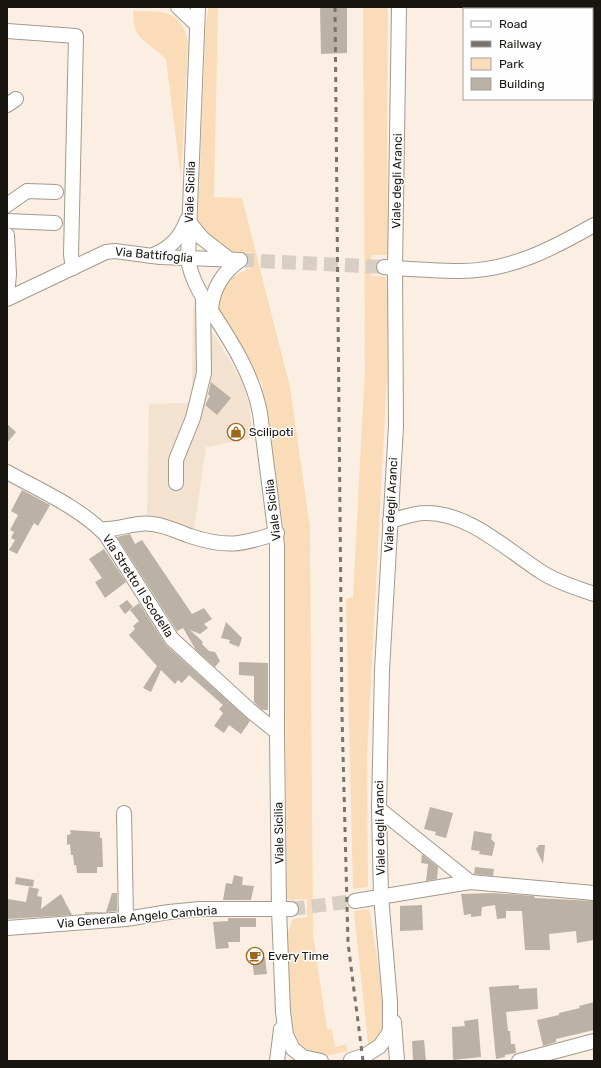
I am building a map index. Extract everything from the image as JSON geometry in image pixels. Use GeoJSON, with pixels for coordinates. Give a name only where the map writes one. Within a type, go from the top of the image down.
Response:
{"type":"FeatureCollection","features":[{"type":"Feature","properties":{"kind":"street"},"geometry":{"type":"LineString","coordinates":[[178,7],[197,25]]}},
{"type":"Feature","properties":{"kind":"street","name":"Viale Sicilia"},"geometry":{"type":"LineString","coordinates":[[198,7],[189,219],[189,268],[204,299],[247,372],[258,399],[277,533],[277,732],[285,909],[283,1012]]}},
{"type":"Feature","properties":{"kind":"street","name":"Viale degli Aranci"},"geometry":{"type":"LineString","coordinates":[[390,1002],[381,896],[379,809],[382,670],[396,426],[390,267],[399,7]]}},
{"type":"Feature","properties":{"kind":"street"},"geometry":{"type":"LineString","coordinates":[[7,31],[76,36],[71,255],[73,268]]}},
{"type":"Feature","properties":{"kind":"street"},"geometry":{"type":"LineString","coordinates":[[7,205],[27,191],[56,192]]}},
{"type":"Feature","properties":{"kind":"street"},"geometry":{"type":"LineString","coordinates":[[156,256],[173,244],[189,219],[202,238],[234,260],[232,266],[219,281],[212,299],[204,299]]}},
{"type":"Feature","properties":{"kind":"street"},"geometry":{"type":"LineString","coordinates":[[7,221],[55,223]]}},
{"type":"Feature","properties":{"kind":"street"},"geometry":{"type":"LineString","coordinates":[[390,267],[461,271],[504,266],[551,249],[594,225]]}},
{"type":"Feature","properties":{"kind":"street"},"geometry":{"type":"LineString","coordinates":[[7,235],[9,274],[7,296]]}},
{"type":"Feature","properties":{"kind":"street","name":"Via Battifoglia"},"geometry":{"type":"LineString","coordinates":[[7,299],[106,252],[115,251],[188,259],[234,260]]}},
{"type":"Feature","properties":{"kind":"street"},"geometry":{"type":"LineString","coordinates":[[156,256],[173,264],[204,299],[204,373],[193,418],[176,460],[176,483]]}},
{"type":"Feature","properties":{"kind":"street","name":"Via Stretto II Scodella"},"geometry":{"type":"LineString","coordinates":[[7,472],[75,510],[100,529],[106,535],[172,638],[253,713],[277,732]]}},
{"type":"Feature","properties":{"kind":"street"},"geometry":{"type":"LineString","coordinates":[[390,521],[425,513],[443,514],[459,519],[508,548],[551,578],[594,594]]}},
{"type":"Feature","properties":{"kind":"street"},"geometry":{"type":"LineString","coordinates":[[100,529],[119,529],[151,523],[192,537],[227,545],[246,543],[277,533]]}},
{"type":"Feature","properties":{"kind":"street"},"geometry":{"type":"LineString","coordinates":[[379,809],[470,882]]}},
{"type":"Feature","properties":{"kind":"street"},"geometry":{"type":"LineString","coordinates":[[124,813],[126,919]]}},
{"type":"Feature","properties":{"kind":"street"},"geometry":{"type":"LineString","coordinates":[[355,901],[470,882],[594,893]]}},
{"type":"Feature","properties":{"kind":"street","name":"Via Generale Angelo Cambria"},"geometry":{"type":"LineString","coordinates":[[7,928],[126,919],[200,909],[285,909]]}},
{"type":"Feature","properties":{"kind":"street"},"geometry":{"type":"LineString","coordinates":[[351,1061],[366,1055],[380,1046],[385,1040],[390,1027],[390,1002]]}},
{"type":"Feature","properties":{"kind":"street"},"geometry":{"type":"LineString","coordinates":[[390,1002],[395,1027],[397,1061]]}},
{"type":"Feature","properties":{"kind":"street"},"geometry":{"type":"LineString","coordinates":[[277,1061],[283,1012]]}},
{"type":"Feature","properties":{"kind":"street"},"geometry":{"type":"LineString","coordinates":[[283,1012],[286,1035],[292,1049],[303,1057],[321,1061]]}},
{"type":"Feature","properties":{"kind":"street"},"geometry":{"type":"LineString","coordinates":[[519,1061],[594,1041]]}},
{"type":"Feature","properties":{"kind":"shaded area","name":"Scilipoti"},"geometry":{"type":"Polygon","coordinates":[[[193,305],[219,342],[243,384],[249,405],[253,438],[206,447],[194,530],[147,517],[149,404],[192,403],[193,305]],[[212,382],[204,391],[210,396],[204,405],[217,415],[231,398],[212,382]]]}},
{"type":"Feature","properties":{"kind":"green space"},"geometry":{"type":"Polygon","coordinates":[[[209,7],[218,7],[214,197],[242,198],[290,387],[310,528],[313,935],[327,1029],[332,1029],[335,1047],[346,1044],[347,1051],[321,1057],[303,1054],[289,1032],[287,935],[293,919],[307,917],[307,899],[290,900],[287,898],[284,532],[262,384],[219,310],[220,293],[227,281],[232,277],[254,267],[250,252],[233,255],[205,233],[198,222],[206,20],[209,7]]]}},
{"type":"Feature","properties":{"kind":"green space"},"geometry":{"type":"Polygon","coordinates":[[[363,7],[387,7],[388,15],[388,255],[371,255],[371,276],[386,277],[388,290],[387,377],[367,756],[368,887],[353,889],[346,599],[353,597],[365,368],[363,7]]]}},
{"type":"Feature","properties":{"kind":"green space"},"geometry":{"type":"Polygon","coordinates":[[[133,11],[153,11],[169,14],[181,23],[185,31],[188,42],[181,179],[166,59],[138,35],[135,29],[133,11]]]}},
{"type":"Feature","properties":{"kind":"green space"},"geometry":{"type":"Polygon","coordinates":[[[369,909],[379,972],[383,1023],[379,1036],[368,1044],[354,911],[369,909]]]}},
{"type":"Feature","properties":{"kind":"building"},"geometry":{"type":"Polygon","coordinates":[[[320,7],[347,7],[347,53],[321,54],[320,7]]]}},
{"type":"Feature","properties":{"kind":"building"},"geometry":{"type":"Polygon","coordinates":[[[211,382],[231,398],[217,415],[205,405],[210,396],[208,394],[211,382]]]}},
{"type":"Feature","properties":{"kind":"building"},"geometry":{"type":"Polygon","coordinates":[[[7,424],[16,432],[7,443],[7,424]]]}},
{"type":"Feature","properties":{"kind":"building"},"geometry":{"type":"Polygon","coordinates":[[[22,490],[50,505],[38,526],[34,523],[17,554],[9,550],[15,540],[11,538],[14,532],[10,530],[18,515],[11,511],[22,490]]]}},
{"type":"Feature","properties":{"kind":"building"},"geometry":{"type":"Polygon","coordinates":[[[130,534],[135,544],[142,540],[192,614],[204,608],[212,619],[204,624],[208,628],[200,634],[190,630],[203,642],[202,644],[209,651],[215,652],[220,661],[215,667],[196,650],[183,628],[177,631],[117,537],[130,534]]]}},
{"type":"Feature","properties":{"kind":"building"},"geometry":{"type":"Polygon","coordinates":[[[104,549],[126,582],[105,598],[95,582],[102,578],[89,559],[104,549]]]}},
{"type":"Feature","properties":{"kind":"building"},"geometry":{"type":"Polygon","coordinates":[[[127,600],[133,607],[125,614],[119,606],[127,600]]]}},
{"type":"Feature","properties":{"kind":"building"},"geometry":{"type":"Polygon","coordinates":[[[139,603],[166,645],[250,721],[241,734],[229,725],[224,733],[214,726],[223,713],[219,709],[223,705],[189,675],[182,683],[178,680],[175,684],[161,670],[151,692],[143,688],[157,666],[129,635],[135,629],[133,626],[139,621],[130,610],[139,603]]]}},
{"type":"Feature","properties":{"kind":"building"},"geometry":{"type":"Polygon","coordinates":[[[226,622],[242,638],[239,647],[229,643],[230,640],[221,638],[226,622]]]}},
{"type":"Feature","properties":{"kind":"building"},"geometry":{"type":"Polygon","coordinates":[[[239,662],[268,663],[268,710],[262,710],[254,702],[254,676],[239,675],[239,662]]]}},
{"type":"Feature","properties":{"kind":"building"},"geometry":{"type":"Polygon","coordinates":[[[430,807],[453,813],[446,838],[435,835],[436,832],[424,829],[430,807]]]}},
{"type":"Feature","properties":{"kind":"building"},"geometry":{"type":"Polygon","coordinates":[[[70,830],[100,832],[100,838],[102,838],[103,867],[97,867],[97,873],[77,873],[73,855],[71,855],[70,844],[67,845],[67,835],[71,834],[70,830]]]}},
{"type":"Feature","properties":{"kind":"building"},"geometry":{"type":"Polygon","coordinates":[[[474,831],[492,834],[491,839],[495,843],[492,856],[479,854],[480,851],[471,850],[474,831]]]}},
{"type":"Feature","properties":{"kind":"building"},"geometry":{"type":"Polygon","coordinates":[[[539,845],[545,845],[543,864],[536,849],[539,845]]]}},
{"type":"Feature","properties":{"kind":"building"},"geometry":{"type":"Polygon","coordinates":[[[422,854],[438,867],[437,879],[426,881],[428,864],[421,863],[422,854]]]}},
{"type":"Feature","properties":{"kind":"building"},"geometry":{"type":"Polygon","coordinates":[[[475,867],[494,869],[493,876],[474,874],[475,867]]]}},
{"type":"Feature","properties":{"kind":"building"},"geometry":{"type":"Polygon","coordinates":[[[234,875],[243,877],[242,885],[254,886],[251,900],[223,900],[226,883],[232,884],[234,875]]]}},
{"type":"Feature","properties":{"kind":"building"},"geometry":{"type":"Polygon","coordinates":[[[16,877],[34,880],[33,887],[15,884],[16,877]]]}},
{"type":"Feature","properties":{"kind":"building"},"geometry":{"type":"Polygon","coordinates":[[[29,887],[39,889],[37,896],[42,897],[41,909],[61,894],[72,915],[7,919],[7,899],[26,902],[29,887]]]}},
{"type":"Feature","properties":{"kind":"building"},"geometry":{"type":"Polygon","coordinates":[[[112,893],[117,893],[117,911],[85,914],[85,912],[106,912],[112,893]]]}},
{"type":"Feature","properties":{"kind":"building"},"geometry":{"type":"Polygon","coordinates":[[[493,893],[534,896],[535,898],[594,901],[594,940],[577,943],[576,931],[549,934],[550,950],[525,950],[522,911],[506,911],[506,918],[497,919],[495,905],[482,907],[481,916],[471,917],[471,914],[464,915],[461,894],[493,893]]]}},
{"type":"Feature","properties":{"kind":"building"},"geometry":{"type":"Polygon","coordinates":[[[422,905],[423,930],[400,931],[400,906],[422,905]]]}},
{"type":"Feature","properties":{"kind":"building"},"geometry":{"type":"Polygon","coordinates":[[[228,918],[256,918],[256,927],[240,927],[240,942],[228,942],[229,948],[216,949],[213,922],[228,921],[228,918]]]}},
{"type":"Feature","properties":{"kind":"building"},"geometry":{"type":"Polygon","coordinates":[[[265,957],[267,974],[254,975],[252,958],[265,957]]]}},
{"type":"Feature","properties":{"kind":"building"},"geometry":{"type":"Polygon","coordinates":[[[519,985],[519,989],[537,988],[538,1009],[506,1012],[511,1044],[515,1044],[516,1053],[505,1055],[505,1057],[496,1059],[489,987],[519,985]]]}},
{"type":"Feature","properties":{"kind":"building"},"geometry":{"type":"Polygon","coordinates":[[[594,1002],[594,1030],[556,1039],[556,1042],[543,1046],[537,1020],[559,1015],[559,1013],[580,1008],[579,1006],[594,1002]]]}},
{"type":"Feature","properties":{"kind":"building"},"geometry":{"type":"Polygon","coordinates":[[[478,1019],[481,1057],[453,1060],[452,1027],[465,1026],[464,1021],[478,1019]]]}},
{"type":"Feature","properties":{"kind":"building"},"geometry":{"type":"Polygon","coordinates":[[[424,1040],[426,1061],[413,1061],[412,1041],[424,1040]]]}},
{"type":"Feature","properties":{"kind":"tunnel"},"geometry":{"type":"LineString","coordinates":[[240,260],[384,267]]}},
{"type":"Feature","properties":{"kind":"tunnel"},"geometry":{"type":"LineString","coordinates":[[291,909],[355,901]]}},
{"type":"Feature","properties":{"kind":"railway"},"geometry":{"type":"LineString","coordinates":[[335,7],[342,715],[348,943],[363,1061]]}},
{"type":"Feature","properties":{"kind":"place","name":"Scilipoti"},"geometry":{"type":"Point","coordinates":[236,432]}},
{"type":"Feature","properties":{"kind":"place","name":"Every Time"},"geometry":{"type":"Point","coordinates":[255,956]}}]}
